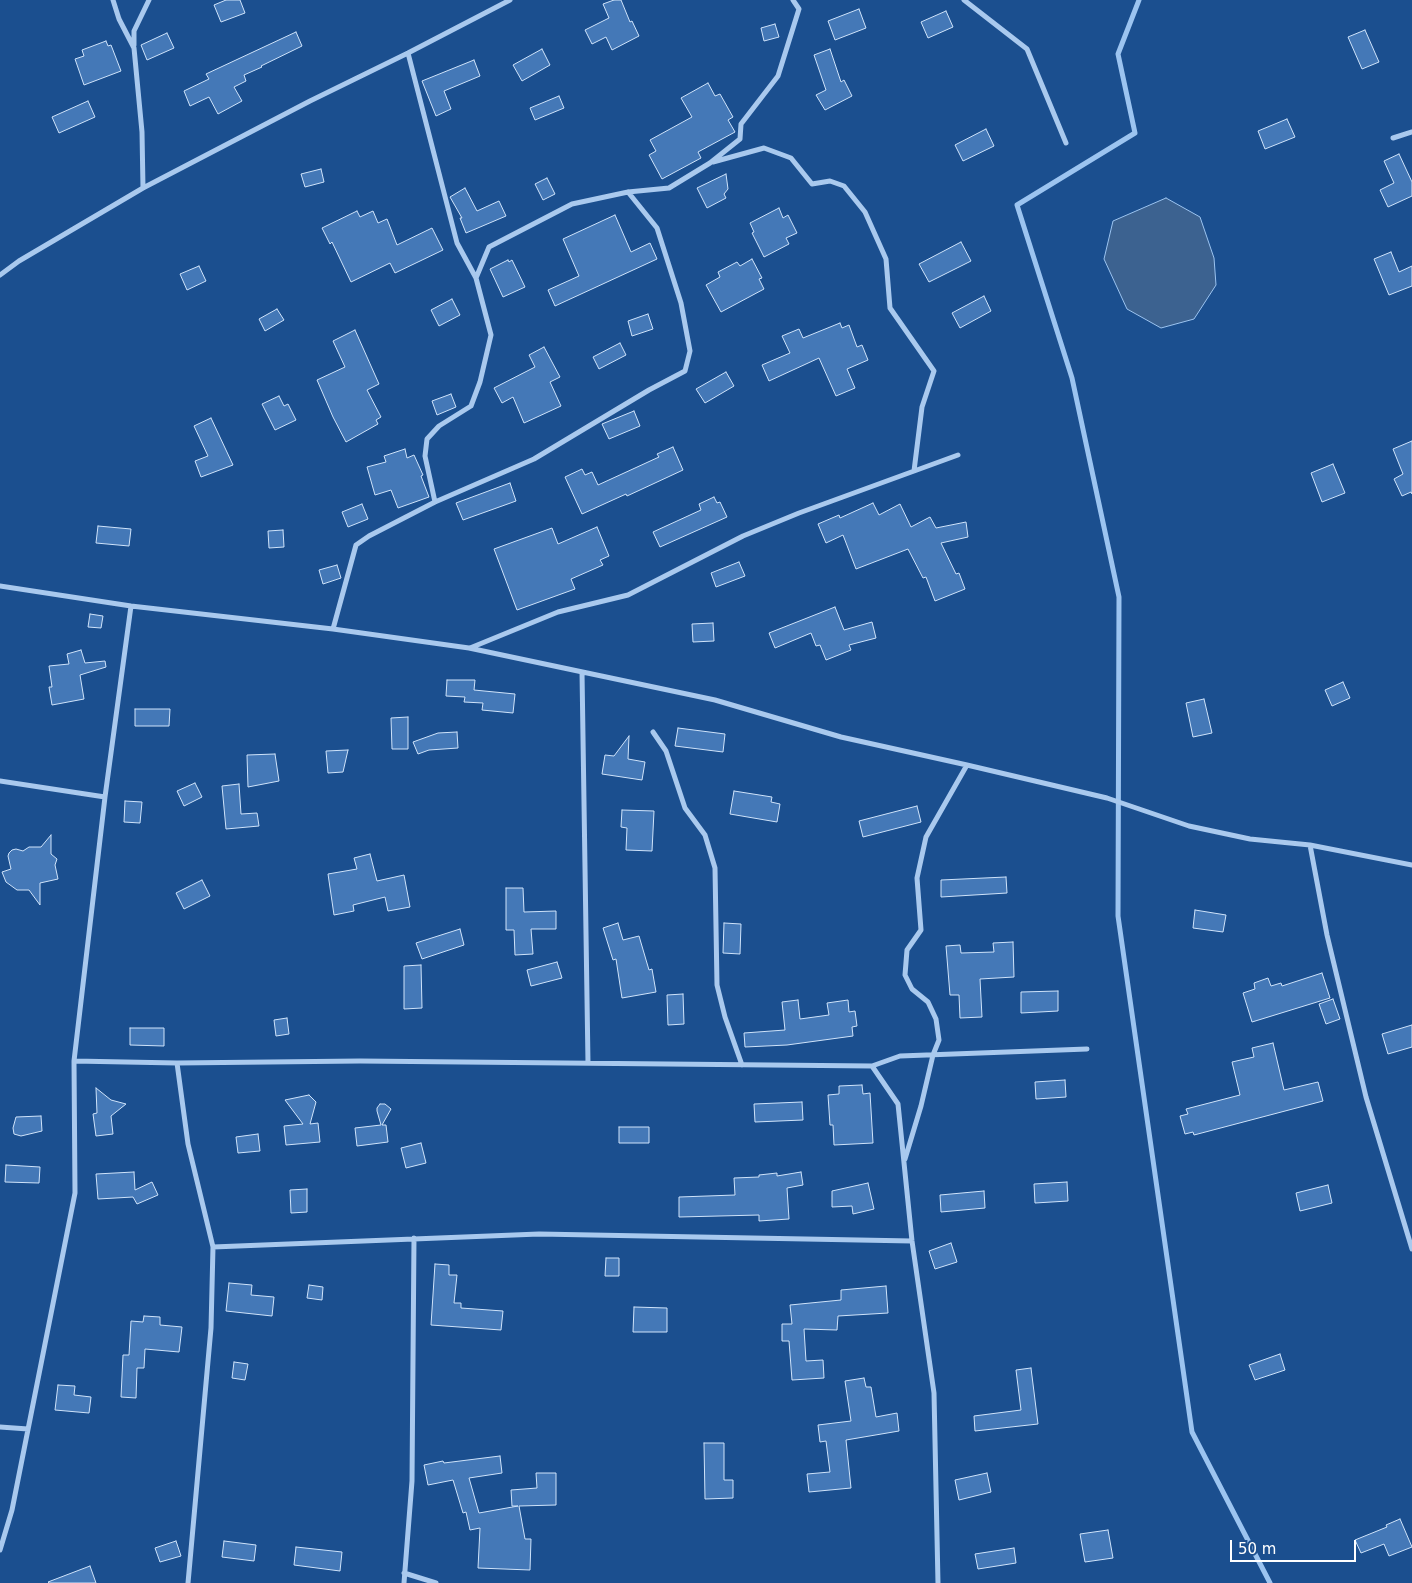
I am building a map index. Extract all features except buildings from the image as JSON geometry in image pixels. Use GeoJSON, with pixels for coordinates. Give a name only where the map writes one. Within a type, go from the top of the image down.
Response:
{"type":"FeatureCollection","features":[{"type":"Feature","properties":{"kind":"street"},"geometry":{"type":"LineString","coordinates":[[114,0],[119,19],[134,48]]}},
{"type":"Feature","properties":{"kind":"street"},"geometry":{"type":"LineString","coordinates":[[143,188],[142,132],[134,31],[149,0]]}},
{"type":"Feature","properties":{"kind":"street"},"geometry":{"type":"LineString","coordinates":[[0,275],[18,262],[143,188],[510,0]]}},
{"type":"Feature","properties":{"kind":"street"},"geometry":{"type":"LineString","coordinates":[[476,278],[490,247],[572,204],[628,192],[669,188],[710,163],[740,139],[741,124],[778,76],[799,9],[794,0]]}},
{"type":"Feature","properties":{"kind":"street"},"geometry":{"type":"LineString","coordinates":[[964,0],[1028,48],[1066,143]]}},
{"type":"Feature","properties":{"kind":"street"},"geometry":{"type":"LineString","coordinates":[[408,53],[457,243],[476,278],[491,335],[480,382],[471,406],[439,426],[427,439],[425,456],[435,502]]}},
{"type":"Feature","properties":{"kind":"street"},"geometry":{"type":"LineString","coordinates":[[1393,138],[1412,132]]}},
{"type":"Feature","properties":{"kind":"street"},"geometry":{"type":"LineString","coordinates":[[710,163],[764,148],[791,158],[812,184],[830,181],[844,186],[865,212],[886,259],[890,308],[934,371],[922,407],[914,471]]}},
{"type":"Feature","properties":{"kind":"street"},"geometry":{"type":"LineString","coordinates":[[333,629],[356,545],[369,536],[435,502],[534,459],[649,390],[686,371],[690,351],[681,302],[657,228],[628,192]]}},
{"type":"Feature","properties":{"kind":"street"},"geometry":{"type":"LineString","coordinates":[[469,648],[558,612],[628,595],[751,533],[799,512],[958,455]]}},
{"type":"Feature","properties":{"kind":"street"},"geometry":{"type":"LineString","coordinates":[[0,586],[131,606],[333,629],[469,648],[714,700],[841,737],[1107,798],[1188,826],[1250,839],[1310,845],[1412,865]]}},
{"type":"Feature","properties":{"kind":"street"},"geometry":{"type":"LineString","coordinates":[[0,1550],[12,1510],[75,1193],[74,1061],[105,797],[131,606]]}},
{"type":"Feature","properties":{"kind":"street"},"geometry":{"type":"LineString","coordinates":[[582,672],[588,1063]]}},
{"type":"Feature","properties":{"kind":"street"},"geometry":{"type":"LineString","coordinates":[[652,732],[666,751],[685,808],[705,835],[715,868],[717,984],[724,1017],[742,1065]]}},
{"type":"Feature","properties":{"kind":"street"},"geometry":{"type":"LineString","coordinates":[[904,1162],[921,1106],[933,1055],[939,1040],[936,1020],[928,1002],[912,989],[905,975],[907,950],[920,930],[917,878],[926,837],[967,765]]}},
{"type":"Feature","properties":{"kind":"street"},"geometry":{"type":"LineString","coordinates":[[0,781],[105,797]]}},
{"type":"Feature","properties":{"kind":"street"},"geometry":{"type":"LineString","coordinates":[[1310,845],[1327,935],[1366,1097],[1412,1249]]}},
{"type":"Feature","properties":{"kind":"street"},"geometry":{"type":"LineString","coordinates":[[74,1061],[177,1063],[360,1061],[872,1066],[900,1056],[1088,1049]]}},
{"type":"Feature","properties":{"kind":"street"},"geometry":{"type":"LineString","coordinates":[[177,1063],[188,1144],[213,1247],[211,1328],[188,1583]]}},
{"type":"Feature","properties":{"kind":"street"},"geometry":{"type":"LineString","coordinates":[[872,1066],[898,1104],[912,1241],[934,1393],[938,1583]]}},
{"type":"Feature","properties":{"kind":"street"},"geometry":{"type":"LineString","coordinates":[[213,1247],[539,1234],[912,1241]]}},
{"type":"Feature","properties":{"kind":"street"},"geometry":{"type":"LineString","coordinates":[[404,1583],[412,1481],[414,1238]]}},
{"type":"Feature","properties":{"kind":"street"},"geometry":{"type":"LineString","coordinates":[[0,1427],[28,1428]]}},
{"type":"Feature","properties":{"kind":"street"},"geometry":{"type":"LineString","coordinates":[[404,1573],[436,1583]]}},
{"type":"Feature","properties":{"kind":"water"},"geometry":{"type":"Polygon","coordinates":[[[1166,198],[1200,217],[1214,258],[1216,285],[1194,319],[1161,328],[1127,309],[1104,259],[1113,221],[1166,198]]]}},
{"type":"Feature","properties":{"kind":"waterway"},"geometry":{"type":"LineString","coordinates":[[1139,0],[1118,54],[1135,133],[1017,205],[1072,378],[1119,597],[1118,916],[1192,1432],[1270,1583]]}}]}
